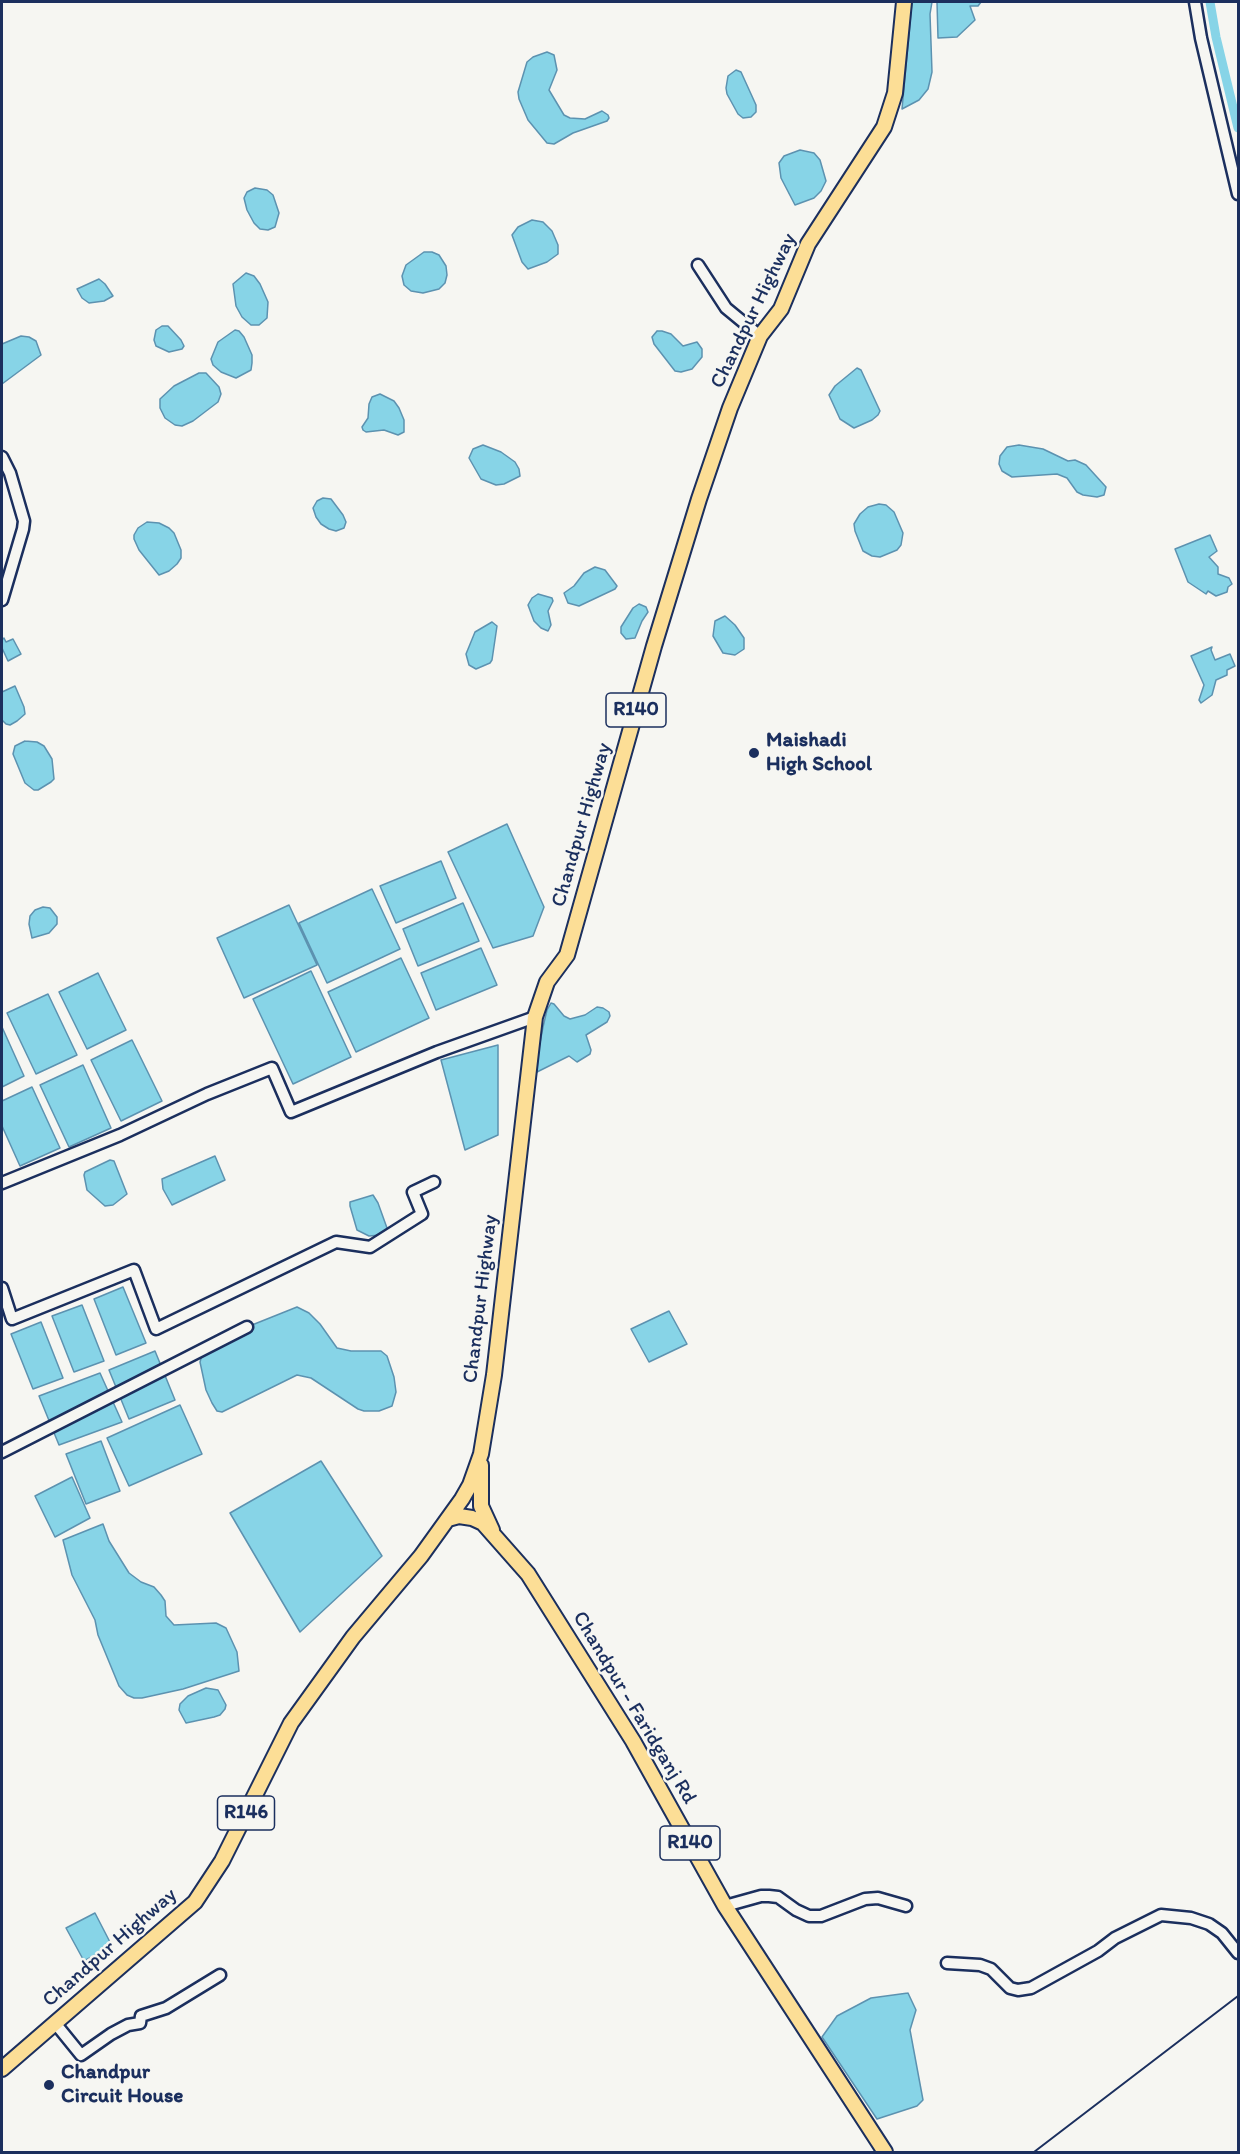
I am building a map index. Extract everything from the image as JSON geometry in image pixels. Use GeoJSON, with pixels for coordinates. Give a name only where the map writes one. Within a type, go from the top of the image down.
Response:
{"type":"FeatureCollection","features":[{"type":"Feature","properties":{"kind":"main road","name":"Chandpur Highway"},"geometry":{"type":"LineString","coordinates":[[481,1454],[494,1375],[535,1017],[547,982],[567,955],[654,646],[699,499],[730,408],[760,336],[781,309],[808,244],[884,127],[895,93],[904,2]]}},
{"type":"Feature","properties":{"kind":"main road","name":"R140"},"geometry":{"type":"LineString","coordinates":[[448,1519],[470,1485],[481,1454]]}},
{"type":"Feature","properties":{"kind":"main road","name":"R140"},"geometry":{"type":"LineString","coordinates":[[481,1454],[481,1506],[494,1535]]}},
{"type":"Feature","properties":{"kind":"main road","name":"R140"},"geometry":{"type":"LineString","coordinates":[[448,1519],[459,1516],[472,1518],[483,1523],[494,1535]]}},
{"type":"Feature","properties":{"kind":"main road","name":"Chandpur Highway"},"geometry":{"type":"LineString","coordinates":[[2,2069],[195,1902],[222,1862],[291,1723],[353,1637],[421,1556],[448,1519]]}},
{"type":"Feature","properties":{"kind":"main road","name":"Chandpur - Faridganj Rd"},"geometry":{"type":"LineString","coordinates":[[494,1535],[528,1574],[549,1606],[633,1741],[725,1906],[885,2152]]}},
{"type":"Feature","properties":{"kind":"street"},"geometry":{"type":"LineString","coordinates":[[1195,2],[1201,38],[1239,194]]}},
{"type":"Feature","properties":{"kind":"street"},"geometry":{"type":"LineString","coordinates":[[698,265],[726,308],[760,336]]}},
{"type":"Feature","properties":{"kind":"street"},"geometry":{"type":"LineString","coordinates":[[2,457],[10,473],[24,521],[2,600]]}},
{"type":"Feature","properties":{"kind":"street"},"geometry":{"type":"LineString","coordinates":[[2,1183],[120,1135],[207,1094],[272,1068],[291,1112],[436,1052],[535,1017]]}},
{"type":"Feature","properties":{"kind":"street"},"geometry":{"type":"LineString","coordinates":[[2,1288],[12,1319],[134,1270],[156,1329],[336,1242],[370,1247],[422,1214],[413,1192],[434,1182]]}},
{"type":"Feature","properties":{"kind":"street"},"geometry":{"type":"LineString","coordinates":[[2,1452],[247,1327]]}},
{"type":"Feature","properties":{"kind":"street"},"geometry":{"type":"LineString","coordinates":[[725,1906],[761,1896],[778,1897],[809,1916],[821,1916],[865,1899],[878,1898],[906,1906]]}},
{"type":"Feature","properties":{"kind":"street"},"geometry":{"type":"LineString","coordinates":[[947,1963],[980,1965],[991,1969],[1010,1988],[1018,1990],[1031,1988],[1098,1951],[1115,1938],[1161,1916],[1182,1917],[1209,1924],[1222,1933],[1239,1953]]}},
{"type":"Feature","properties":{"kind":"street"},"geometry":{"type":"LineString","coordinates":[[55,2023],[81,2055],[111,2034],[128,2025],[140,2023],[141,2016],[166,2008],[220,1975]]}},
{"type":"Feature","properties":{"kind":"water"},"geometry":{"type":"Polygon","coordinates":[[[912,2],[932,2],[930,14],[932,72],[928,89],[919,100],[902,109],[912,2]]]}},
{"type":"Feature","properties":{"kind":"water"},"geometry":{"type":"Polygon","coordinates":[[[937,2],[981,2],[978,6],[970,6],[975,20],[957,37],[938,38],[937,2]]]}},
{"type":"Feature","properties":{"kind":"water"},"geometry":{"type":"Polygon","coordinates":[[[547,52],[554,55],[557,70],[549,90],[564,115],[570,118],[585,119],[602,111],[609,118],[607,121],[573,133],[554,144],[547,143],[528,120],[518,92],[527,62],[547,52]]]}},
{"type":"Feature","properties":{"kind":"water"},"geometry":{"type":"Polygon","coordinates":[[[736,70],[741,72],[756,105],[756,112],[751,117],[743,118],[738,114],[727,94],[728,76],[736,70]]]}},
{"type":"Feature","properties":{"kind":"water"},"geometry":{"type":"Polygon","coordinates":[[[800,150],[814,153],[820,160],[826,181],[814,198],[795,205],[781,178],[779,163],[784,156],[800,150]]]}},
{"type":"Feature","properties":{"kind":"water"},"geometry":{"type":"Polygon","coordinates":[[[255,188],[267,190],[273,195],[279,213],[275,227],[268,230],[260,229],[247,210],[244,198],[247,192],[255,188]]]}},
{"type":"Feature","properties":{"kind":"water"},"geometry":{"type":"Polygon","coordinates":[[[532,220],[543,222],[552,231],[558,245],[558,254],[547,262],[528,269],[522,262],[512,235],[518,227],[532,220]]]}},
{"type":"Feature","properties":{"kind":"water"},"geometry":{"type":"Polygon","coordinates":[[[424,252],[439,255],[446,266],[445,283],[439,289],[423,293],[411,291],[404,285],[402,276],[406,265],[424,252]]]}},
{"type":"Feature","properties":{"kind":"water"},"geometry":{"type":"Polygon","coordinates":[[[246,273],[254,276],[268,302],[267,318],[259,325],[251,325],[242,317],[236,306],[233,284],[246,273]]]}},
{"type":"Feature","properties":{"kind":"water"},"geometry":{"type":"Polygon","coordinates":[[[99,279],[113,296],[104,301],[89,303],[82,298],[77,289],[99,279]]]}},
{"type":"Feature","properties":{"kind":"water"},"geometry":{"type":"Polygon","coordinates":[[[162,326],[168,326],[181,340],[184,346],[182,349],[169,352],[156,346],[154,340],[156,330],[162,326]]]}},
{"type":"Feature","properties":{"kind":"water"},"geometry":{"type":"Polygon","coordinates":[[[235,330],[244,337],[252,355],[251,370],[236,378],[221,372],[213,365],[211,359],[218,342],[235,330]]]}},
{"type":"Feature","properties":{"kind":"water"},"geometry":{"type":"Polygon","coordinates":[[[657,331],[671,334],[683,346],[697,342],[702,349],[702,357],[692,369],[675,371],[654,344],[652,337],[657,331]]]}},
{"type":"Feature","properties":{"kind":"water"},"geometry":{"type":"Polygon","coordinates":[[[21,336],[36,341],[41,355],[2,384],[2,344],[21,336]]]}},
{"type":"Feature","properties":{"kind":"water"},"geometry":{"type":"Polygon","coordinates":[[[857,368],[861,370],[880,411],[872,420],[854,428],[840,419],[829,395],[835,386],[857,368]]]}},
{"type":"Feature","properties":{"kind":"water"},"geometry":{"type":"Polygon","coordinates":[[[199,373],[206,373],[219,387],[221,394],[218,402],[193,421],[182,426],[175,425],[165,418],[160,408],[160,399],[174,386],[199,373]]]}},
{"type":"Feature","properties":{"kind":"water"},"geometry":{"type":"Polygon","coordinates":[[[380,394],[394,401],[399,408],[404,420],[404,432],[398,435],[384,430],[366,432],[363,430],[372,397],[380,394]]]}},
{"type":"Feature","properties":{"kind":"water"},"geometry":{"type":"Polygon","coordinates":[[[483,445],[501,452],[515,462],[520,476],[504,484],[496,485],[481,479],[469,458],[473,449],[483,445]]]}},
{"type":"Feature","properties":{"kind":"water"},"geometry":{"type":"Polygon","coordinates":[[[1019,445],[1043,449],[1068,461],[1075,460],[1086,465],[1106,487],[1104,495],[1097,497],[1083,495],[1077,492],[1067,478],[1057,474],[1012,477],[1002,471],[999,464],[1000,456],[1007,447],[1019,445]]]}},
{"type":"Feature","properties":{"kind":"water"},"geometry":{"type":"Polygon","coordinates":[[[323,498],[331,499],[343,515],[346,522],[344,528],[336,531],[329,529],[316,517],[313,508],[317,501],[323,498]]]}},
{"type":"Feature","properties":{"kind":"water"},"geometry":{"type":"Polygon","coordinates":[[[886,505],[894,512],[903,533],[901,545],[897,550],[880,557],[863,551],[854,524],[868,507],[886,505]]]}},
{"type":"Feature","properties":{"kind":"water"},"geometry":{"type":"Polygon","coordinates":[[[147,522],[159,523],[169,528],[174,533],[181,550],[181,558],[177,564],[169,571],[159,575],[139,550],[134,539],[138,528],[147,522]]]}},
{"type":"Feature","properties":{"kind":"water"},"geometry":{"type":"Polygon","coordinates":[[[1210,535],[1217,551],[1209,557],[1218,567],[1218,574],[1229,578],[1232,584],[1228,587],[1227,592],[1216,596],[1208,591],[1206,594],[1188,582],[1175,549],[1210,535]]]}},
{"type":"Feature","properties":{"kind":"water"},"geometry":{"type":"Polygon","coordinates":[[[595,567],[605,570],[617,586],[615,589],[579,606],[568,603],[564,593],[574,586],[584,573],[595,567]]]}},
{"type":"Feature","properties":{"kind":"water"},"geometry":{"type":"Polygon","coordinates":[[[538,594],[552,598],[553,601],[548,611],[551,625],[548,631],[534,621],[528,605],[538,594]]]}},
{"type":"Feature","properties":{"kind":"water"},"geometry":{"type":"Polygon","coordinates":[[[639,604],[646,607],[648,612],[635,638],[626,639],[621,633],[621,627],[633,608],[639,604]]]}},
{"type":"Feature","properties":{"kind":"water"},"geometry":{"type":"Polygon","coordinates":[[[725,616],[744,638],[744,649],[735,655],[723,653],[713,636],[715,621],[725,616]]]}},
{"type":"Feature","properties":{"kind":"water"},"geometry":{"type":"Polygon","coordinates":[[[492,622],[497,626],[492,660],[476,669],[469,665],[466,654],[475,632],[492,622]]]}},
{"type":"Feature","properties":{"kind":"water"},"geometry":{"type":"Polygon","coordinates":[[[4,638],[6,642],[13,639],[21,654],[8,661],[2,648],[4,638]]]}},
{"type":"Feature","properties":{"kind":"water"},"geometry":{"type":"Polygon","coordinates":[[[1212,647],[1215,660],[1230,654],[1235,666],[1227,670],[1227,675],[1216,680],[1212,695],[1201,703],[1199,700],[1204,685],[1191,656],[1212,647]]]}},
{"type":"Feature","properties":{"kind":"water"},"geometry":{"type":"Polygon","coordinates":[[[15,686],[25,714],[10,725],[2,720],[2,692],[15,686]]]}},
{"type":"Feature","properties":{"kind":"water"},"geometry":{"type":"Polygon","coordinates":[[[25,741],[37,742],[44,746],[52,759],[54,779],[38,790],[34,790],[25,783],[13,754],[15,746],[25,741]]]}},
{"type":"Feature","properties":{"kind":"water"},"geometry":{"type":"Polygon","coordinates":[[[507,824],[544,907],[533,936],[493,948],[448,852],[507,824]]]}},
{"type":"Feature","properties":{"kind":"water"},"geometry":{"type":"Polygon","coordinates":[[[441,861],[456,898],[396,923],[380,886],[441,861]]]}},
{"type":"Feature","properties":{"kind":"water"},"geometry":{"type":"Polygon","coordinates":[[[372,889],[400,949],[327,983],[299,923],[372,889]]]}},
{"type":"Feature","properties":{"kind":"water"},"geometry":{"type":"Polygon","coordinates":[[[463,903],[479,941],[418,966],[403,929],[463,903]]]}},
{"type":"Feature","properties":{"kind":"water"},"geometry":{"type":"Polygon","coordinates":[[[289,905],[317,965],[244,998],[217,938],[289,905]]]}},
{"type":"Feature","properties":{"kind":"water"},"geometry":{"type":"Polygon","coordinates":[[[43,907],[50,908],[57,917],[57,924],[49,933],[32,938],[30,916],[35,910],[43,907]]]}},
{"type":"Feature","properties":{"kind":"water"},"geometry":{"type":"Polygon","coordinates":[[[481,948],[497,985],[436,1010],[421,973],[481,948]]]}},
{"type":"Feature","properties":{"kind":"water"},"geometry":{"type":"Polygon","coordinates":[[[401,958],[429,1018],[356,1052],[328,992],[401,958]]]}},
{"type":"Feature","properties":{"kind":"water"},"geometry":{"type":"Polygon","coordinates":[[[311,971],[351,1057],[293,1084],[253,999],[311,971]]]}},
{"type":"Feature","properties":{"kind":"water"},"geometry":{"type":"Polygon","coordinates":[[[98,973],[126,1030],[87,1049],[59,992],[98,973]]]}},
{"type":"Feature","properties":{"kind":"water"},"geometry":{"type":"Polygon","coordinates":[[[48,994],[77,1055],[36,1074],[7,1013],[48,994]]]}},
{"type":"Feature","properties":{"kind":"water"},"geometry":{"type":"Polygon","coordinates":[[[551,1003],[570,1019],[585,1015],[597,1007],[609,1012],[610,1016],[607,1022],[586,1035],[591,1050],[590,1054],[577,1062],[569,1056],[537,1072],[543,1027],[551,1003]]]}},
{"type":"Feature","properties":{"kind":"water"},"geometry":{"type":"Polygon","coordinates":[[[2,1027],[24,1076],[2,1087],[2,1027]]]}},
{"type":"Feature","properties":{"kind":"water"},"geometry":{"type":"Polygon","coordinates":[[[132,1040],[162,1101],[121,1121],[91,1060],[132,1040]]]}},
{"type":"Feature","properties":{"kind":"water"},"geometry":{"type":"Polygon","coordinates":[[[498,1045],[498,1135],[465,1150],[441,1060],[498,1045]]]}},
{"type":"Feature","properties":{"kind":"water"},"geometry":{"type":"Polygon","coordinates":[[[83,1065],[111,1128],[69,1147],[40,1085],[83,1065]]]}},
{"type":"Feature","properties":{"kind":"water"},"geometry":{"type":"Polygon","coordinates":[[[32,1087],[60,1148],[20,1166],[2,1126],[2,1101],[32,1087]]]}},
{"type":"Feature","properties":{"kind":"water"},"geometry":{"type":"Polygon","coordinates":[[[215,1156],[225,1180],[172,1205],[163,1189],[162,1179],[215,1156]]]}},
{"type":"Feature","properties":{"kind":"water"},"geometry":{"type":"Polygon","coordinates":[[[110,1160],[114,1161],[127,1194],[113,1205],[105,1206],[87,1190],[84,1175],[85,1172],[110,1160]]]}},
{"type":"Feature","properties":{"kind":"water"},"geometry":{"type":"Polygon","coordinates":[[[373,1195],[387,1228],[381,1235],[369,1236],[357,1230],[350,1202],[373,1195]]]}},
{"type":"Feature","properties":{"kind":"water"},"geometry":{"type":"Polygon","coordinates":[[[123,1287],[146,1343],[116,1355],[94,1299],[123,1287]]]}},
{"type":"Feature","properties":{"kind":"water"},"geometry":{"type":"Polygon","coordinates":[[[82,1305],[104,1361],[74,1372],[52,1316],[82,1305]]]}},
{"type":"Feature","properties":{"kind":"water"},"geometry":{"type":"Polygon","coordinates":[[[297,1307],[309,1313],[320,1324],[337,1348],[351,1351],[381,1351],[387,1356],[396,1392],[392,1406],[379,1411],[364,1411],[311,1378],[297,1375],[222,1412],[217,1411],[206,1390],[200,1362],[202,1355],[247,1327],[297,1307]]]}},
{"type":"Feature","properties":{"kind":"water"},"geometry":{"type":"Polygon","coordinates":[[[669,1311],[687,1344],[649,1362],[631,1329],[669,1311]]]}},
{"type":"Feature","properties":{"kind":"water"},"geometry":{"type":"Polygon","coordinates":[[[41,1322],[63,1378],[33,1389],[11,1334],[41,1322]]]}},
{"type":"Feature","properties":{"kind":"water"},"geometry":{"type":"Polygon","coordinates":[[[155,1351],[175,1400],[129,1419],[109,1370],[155,1351]]]}},
{"type":"Feature","properties":{"kind":"water"},"geometry":{"type":"Polygon","coordinates":[[[100,1373],[122,1422],[59,1445],[39,1396],[100,1373]]]}},
{"type":"Feature","properties":{"kind":"water"},"geometry":{"type":"Polygon","coordinates":[[[180,1405],[202,1454],[129,1486],[107,1438],[180,1405]]]}},
{"type":"Feature","properties":{"kind":"water"},"geometry":{"type":"Polygon","coordinates":[[[101,1441],[120,1491],[86,1504],[66,1454],[101,1441]]]}},
{"type":"Feature","properties":{"kind":"water"},"geometry":{"type":"Polygon","coordinates":[[[321,1461],[382,1556],[300,1632],[230,1513],[321,1461]]]}},
{"type":"Feature","properties":{"kind":"water"},"geometry":{"type":"Polygon","coordinates":[[[72,1477],[90,1518],[55,1537],[35,1496],[72,1477]]]}},
{"type":"Feature","properties":{"kind":"water"},"geometry":{"type":"Polygon","coordinates":[[[103,1524],[109,1541],[129,1573],[141,1582],[154,1587],[161,1595],[165,1601],[166,1616],[174,1625],[216,1623],[226,1628],[237,1652],[239,1671],[183,1689],[142,1698],[127,1695],[119,1686],[98,1635],[95,1620],[72,1575],[63,1540],[103,1524]]]}},
{"type":"Feature","properties":{"kind":"water"},"geometry":{"type":"Polygon","coordinates":[[[206,1688],[218,1690],[226,1705],[225,1709],[220,1715],[186,1723],[179,1710],[180,1704],[188,1696],[206,1688]]]}},
{"type":"Feature","properties":{"kind":"water"},"geometry":{"type":"Polygon","coordinates":[[[95,1913],[112,1946],[84,1961],[66,1928],[95,1913]]]}},
{"type":"Feature","properties":{"kind":"water"},"geometry":{"type":"Polygon","coordinates":[[[908,1993],[916,2010],[910,2030],[923,2100],[917,2106],[877,2119],[822,2037],[837,2016],[871,1998],[908,1993]]]}},
{"type":"Feature","properties":{"kind":"waterway"},"geometry":{"type":"LineString","coordinates":[[1210,2],[1238,128]]}},
{"type":"Feature","properties":{"kind":"railway"},"geometry":{"type":"LineString","coordinates":[[1034,2152],[1238,1996]]}},
{"type":"Feature","properties":{"kind":"place","name":"Maishadi High School"},"geometry":{"type":"Point","coordinates":[754,753]}},
{"type":"Feature","properties":{"kind":"place","name":"Chandpur Circuit House"},"geometry":{"type":"Point","coordinates":[49,2085]}}]}
